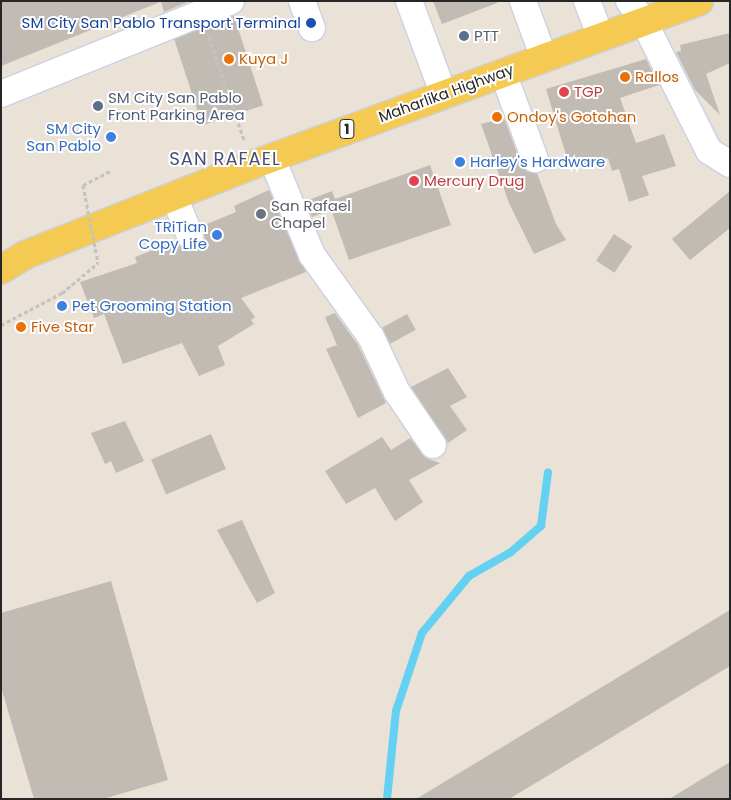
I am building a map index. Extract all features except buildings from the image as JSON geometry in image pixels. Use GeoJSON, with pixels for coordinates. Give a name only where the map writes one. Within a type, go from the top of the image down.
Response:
{"type":"FeatureCollection","features":[{"type":"Feature","properties":{"kind":"main road","name":"Maharlika Highway"},"geometry":{"type":"LineString","coordinates":[[1,270],[25,255],[174,196],[600,37],[637,11],[699,1]]}},
{"type":"Feature","properties":{"kind":"street"},"geometry":{"type":"LineString","coordinates":[[1,94],[231,1]]}},
{"type":"Feature","properties":{"kind":"street"},"geometry":{"type":"LineString","coordinates":[[302,1],[312,28]]}},
{"type":"Feature","properties":{"kind":"street"},"geometry":{"type":"LineString","coordinates":[[410,1],[444,95]]}},
{"type":"Feature","properties":{"kind":"street"},"geometry":{"type":"LineString","coordinates":[[523,1],[544,58]]}},
{"type":"Feature","properties":{"kind":"street"},"geometry":{"type":"LineString","coordinates":[[587,1],[600,37]]}},
{"type":"Feature","properties":{"kind":"street"},"geometry":{"type":"LineString","coordinates":[[637,11],[709,151],[730,164]]}},
{"type":"Feature","properties":{"kind":"street"},"geometry":{"type":"LineString","coordinates":[[503,73],[535,158]]}},
{"type":"Feature","properties":{"kind":"street"},"geometry":{"type":"LineString","coordinates":[[262,162],[312,255],[371,337],[397,392],[433,445]]}},
{"type":"Feature","properties":{"kind":"street"},"geometry":{"type":"LineString","coordinates":[[174,196],[190,236]]}},
{"type":"Feature","properties":{"kind":"path"},"geometry":{"type":"LineString","coordinates":[[201,13],[262,162]]}},
{"type":"Feature","properties":{"kind":"path"},"geometry":{"type":"LineString","coordinates":[[1,325],[62,294],[98,263],[82,185],[111,171]]}},
{"type":"Feature","properties":{"kind":"waterway"},"geometry":{"type":"LineString","coordinates":[[387,799],[396,711],[422,633],[469,576],[511,552],[541,526],[548,472]]}},
{"type":"Feature","properties":{"kind":"place","name":"SM City San Pablo Transport Terminal"},"geometry":{"type":"Point","coordinates":[311,23]}},
{"type":"Feature","properties":{"kind":"place","name":"PTT"},"geometry":{"type":"Point","coordinates":[464,36]}},
{"type":"Feature","properties":{"kind":"place","name":"Kuya J"},"geometry":{"type":"Point","coordinates":[229,59]}},
{"type":"Feature","properties":{"kind":"place","name":"Rallos"},"geometry":{"type":"Point","coordinates":[625,77]}},
{"type":"Feature","properties":{"kind":"place","name":"TGP"},"geometry":{"type":"Point","coordinates":[564,92]}},
{"type":"Feature","properties":{"kind":"place","name":"SM City San Pablo Front Parking Area"},"geometry":{"type":"Point","coordinates":[98,106]}},
{"type":"Feature","properties":{"kind":"place","name":"Ondoy's Gotohan"},"geometry":{"type":"Point","coordinates":[497,117]}},
{"type":"Feature","properties":{"kind":"place","name":"SM City San Pablo"},"geometry":{"type":"Point","coordinates":[111,137]}},
{"type":"Feature","properties":{"kind":"place","name":"Harley's Hardware"},"geometry":{"type":"Point","coordinates":[460,162]}},
{"type":"Feature","properties":{"kind":"place","name":"Mercury Drug"},"geometry":{"type":"Point","coordinates":[414,181]}},
{"type":"Feature","properties":{"kind":"place","name":"San Rafael Chapel"},"geometry":{"type":"Point","coordinates":[261,214]}},
{"type":"Feature","properties":{"kind":"place","name":"TRiTian Copy Life"},"geometry":{"type":"Point","coordinates":[217,235]}},
{"type":"Feature","properties":{"kind":"place","name":"Pet Grooming Station"},"geometry":{"type":"Point","coordinates":[62,306]}},
{"type":"Feature","properties":{"kind":"place","name":"Five Star"},"geometry":{"type":"Point","coordinates":[21,327]}},
{"type":"Feature","properties":{"kind":"district","name":"SAN RAFAEL"},"geometry":{"type":"Point","coordinates":[225,159]}}]}
